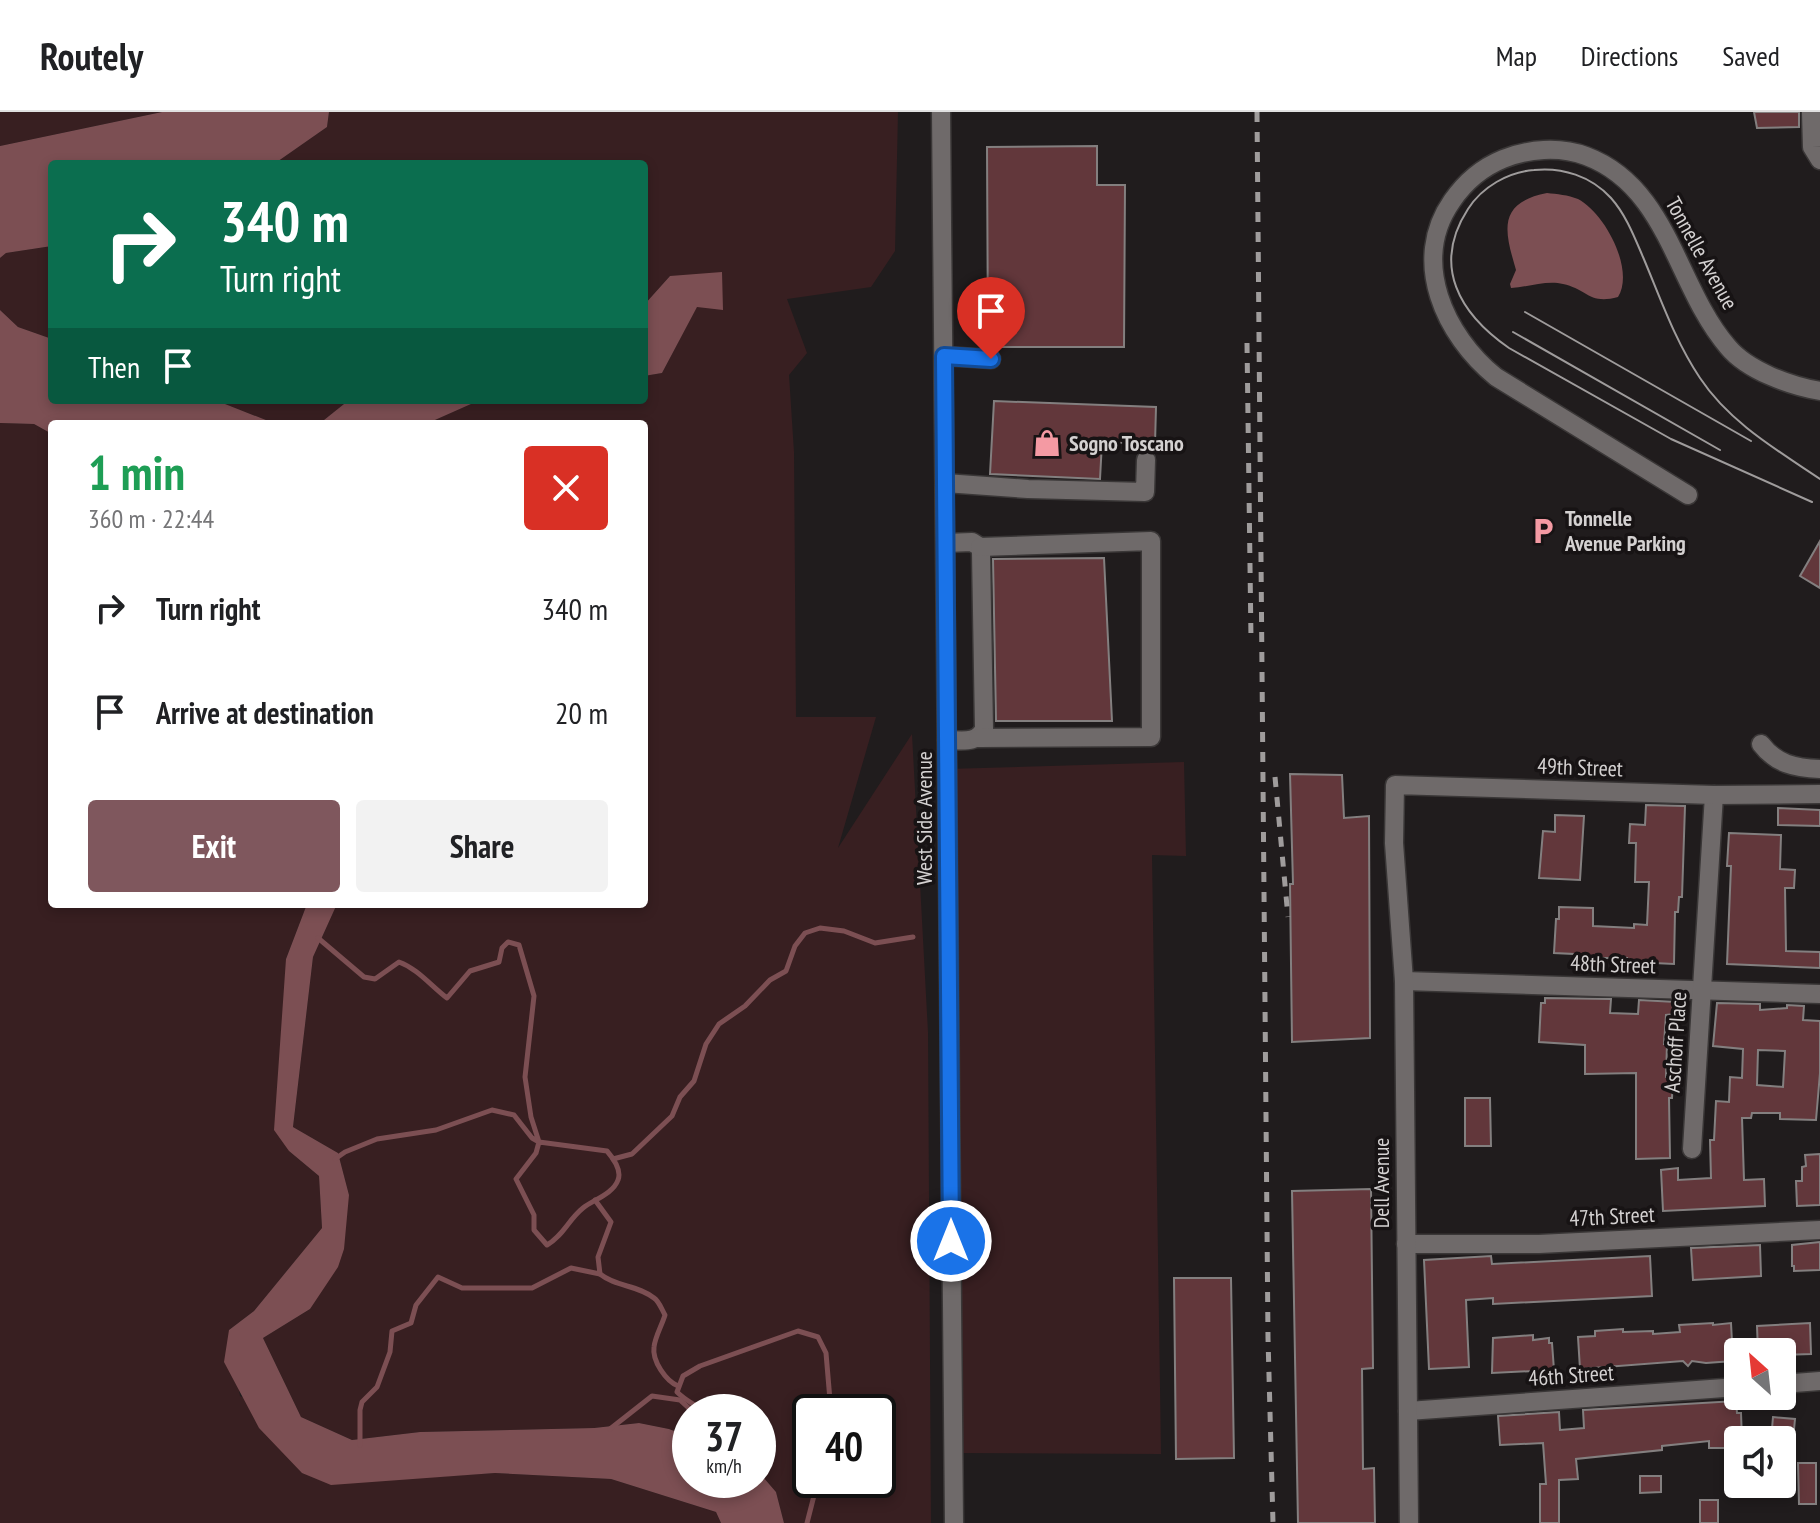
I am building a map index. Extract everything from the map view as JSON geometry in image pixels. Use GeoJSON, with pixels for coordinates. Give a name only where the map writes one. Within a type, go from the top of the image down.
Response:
{"type":"FeatureCollection","features":[{"type":"Feature","properties":{"kind":"street","name":"West Side Avenue"},"geometry":{"type":"LineString","coordinates":[[941,112],[954,1523]]}},
{"type":"Feature","properties":{"kind":"street"},"geometry":{"type":"LineString","coordinates":[[1811,112],[1812,147],[1820,160]]}},
{"type":"Feature","properties":{"kind":"street","name":"Tonnelle Avenue"},"geometry":{"type":"LineString","coordinates":[[1688,495],[1496,377],[1479,364],[1449,322],[1436,290],[1433,268],[1436,233],[1446,210],[1464,185],[1489,165],[1520,152],[1552,149],[1586,156],[1620,175],[1648,203],[1705,315],[1729,350],[1768,375],[1794,387],[1820,391]]}},
{"type":"Feature","properties":{"kind":"street"},"geometry":{"type":"LineString","coordinates":[[944,356],[991,359]]}},
{"type":"Feature","properties":{"kind":"street"},"geometry":{"type":"LineString","coordinates":[[945,483],[1145,492],[1146,460]]}},
{"type":"Feature","properties":{"kind":"street"},"geometry":{"type":"LineString","coordinates":[[946,543],[972,542],[980,547],[1151,541],[1151,737],[947,740]]}},
{"type":"Feature","properties":{"kind":"street"},"geometry":{"type":"LineString","coordinates":[[978,738],[984,729],[980,547]]}},
{"type":"Feature","properties":{"kind":"street"},"geometry":{"type":"LineString","coordinates":[[1761,744],[1777,760],[1788,765],[1820,769]]}},
{"type":"Feature","properties":{"kind":"street","name":"49th Street"},"geometry":{"type":"LineString","coordinates":[[1394,843],[1395,785],[1714,795],[1820,794]]}},
{"type":"Feature","properties":{"kind":"street","name":"Aschoff Place"},"geometry":{"type":"LineString","coordinates":[[1692,1149],[1714,795]]}},
{"type":"Feature","properties":{"kind":"street","name":"Dell Avenue"},"geometry":{"type":"LineString","coordinates":[[1394,843],[1404,981],[1409,1523]]}},
{"type":"Feature","properties":{"kind":"street","name":"48th Street"},"geometry":{"type":"LineString","coordinates":[[1404,981],[1820,994]]}},
{"type":"Feature","properties":{"kind":"street","name":"47th Street"},"geometry":{"type":"LineString","coordinates":[[1406,1244],[1539,1244],[1820,1230]]}},
{"type":"Feature","properties":{"kind":"street"},"geometry":{"type":"LineString","coordinates":[[1796,1383],[1820,1381]]}},
{"type":"Feature","properties":{"kind":"street","name":"46th Street"},"geometry":{"type":"LineString","coordinates":[[1408,1411],[1724,1388]]}},
{"type":"Feature","properties":{"kind":"shaded area"},"geometry":{"type":"Polygon","coordinates":[[[0,112],[162,112],[0,146],[0,112]]]}},
{"type":"Feature","properties":{"kind":"shaded area"},"geometry":{"type":"Polygon","coordinates":[[[162,112],[329,112],[327,127],[280,160],[48,160],[48,247],[6,253],[0,258],[0,146],[162,112]]]}},
{"type":"Feature","properties":{"kind":"shaded area"},"geometry":{"type":"Polygon","coordinates":[[[329,112],[898,112],[895,251],[871,287],[787,299],[807,353],[789,375],[794,452],[796,717],[876,717],[838,848],[912,734],[928,1032],[931,1523],[784,1523],[776,1492],[776,1394],[672,1394],[672,1430],[639,1423],[594,1428],[420,1432],[352,1440],[301,1417],[263,1338],[310,1309],[349,1195],[338,1153],[293,1127],[313,957],[335,908],[648,908],[648,420],[435,420],[471,404],[648,404],[648,375],[662,373],[697,306],[723,309],[670,276],[648,301],[648,160],[280,160],[327,127],[329,112]]]}},
{"type":"Feature","properties":{"kind":"shaded area"},"geometry":{"type":"Polygon","coordinates":[[[1547,193],[1578,199],[1598,216],[1607,229],[1623,272],[1618,297],[1594,298],[1571,286],[1557,283],[1511,288],[1516,270],[1509,243],[1508,221],[1519,204],[1547,193]]]}},
{"type":"Feature","properties":{"kind":"shaded area"},"geometry":{"type":"Polygon","coordinates":[[[48,247],[48,338],[18,327],[0,310],[0,258],[6,253],[48,247]]]}},
{"type":"Feature","properties":{"kind":"shaded area"},"geometry":{"type":"Polygon","coordinates":[[[722,272],[723,310],[697,307],[662,373],[648,375],[648,301],[670,276],[722,272]]]}},
{"type":"Feature","properties":{"kind":"shaded area"},"geometry":{"type":"Polygon","coordinates":[[[0,310],[18,327],[48,338],[48,404],[225,404],[266,420],[48,420],[48,432],[34,424],[0,423],[0,310]]]}},
{"type":"Feature","properties":{"kind":"shaded area"},"geometry":{"type":"Polygon","coordinates":[[[225,404],[344,404],[324,420],[266,420],[225,404]]]}},
{"type":"Feature","properties":{"kind":"shaded area"},"geometry":{"type":"Polygon","coordinates":[[[344,404],[471,404],[435,420],[324,420],[344,404]]]}},
{"type":"Feature","properties":{"kind":"shaded area"},"geometry":{"type":"Polygon","coordinates":[[[0,423],[34,424],[48,432],[48,908],[305,908],[286,959],[289,1151],[319,1176],[322,1228],[254,1311],[229,1330],[240,1396],[432,1477],[495,1473],[611,1479],[716,1512],[721,1523],[0,1523],[0,423]]]}},
{"type":"Feature","properties":{"kind":"shaded area"},"geometry":{"type":"Polygon","coordinates":[[[1184,762],[1186,856],[1152,855],[1161,1454],[953,1453],[947,769],[1184,762]]]}},
{"type":"Feature","properties":{"kind":"shaded area"},"geometry":{"type":"Polygon","coordinates":[[[305,908],[335,908],[313,957],[293,1127],[338,1153],[349,1195],[344,1249],[338,1267],[310,1309],[263,1338],[301,1417],[352,1440],[420,1432],[594,1428],[639,1423],[669,1429],[672,1430],[672,1498],[776,1498],[776,1492],[784,1523],[721,1523],[716,1512],[611,1479],[495,1473],[331,1485],[302,1473],[259,1428],[224,1362],[229,1330],[254,1311],[322,1228],[319,1176],[289,1151],[274,1130],[286,959],[305,908]]]}},
{"type":"Feature","properties":{"kind":"building"},"geometry":{"type":"Polygon","coordinates":[[[1754,112],[1799,112],[1799,127],[1757,128],[1754,112]]]}},
{"type":"Feature","properties":{"kind":"building"},"geometry":{"type":"Polygon","coordinates":[[[1097,146],[1097,185],[1125,185],[1124,347],[988,347],[987,147],[1097,146]]]}},
{"type":"Feature","properties":{"kind":"building","name":"Sogno Toscano"},"geometry":{"type":"Polygon","coordinates":[[[994,401],[1156,407],[1155,444],[1102,442],[1100,479],[990,474],[994,401]]]}},
{"type":"Feature","properties":{"kind":"building"},"geometry":{"type":"Polygon","coordinates":[[[1820,541],[1820,588],[1800,576],[1820,541]]]}},
{"type":"Feature","properties":{"kind":"building"},"geometry":{"type":"Polygon","coordinates":[[[1104,558],[1112,721],[996,721],[993,559],[1104,558]]]}},
{"type":"Feature","properties":{"kind":"building"},"geometry":{"type":"Polygon","coordinates":[[[1290,774],[1342,775],[1344,818],[1369,816],[1370,1038],[1292,1042],[1290,774]]]}},
{"type":"Feature","properties":{"kind":"building"},"geometry":{"type":"Polygon","coordinates":[[[1646,805],[1685,806],[1682,897],[1679,897],[1678,912],[1675,912],[1674,964],[1633,962],[1627,961],[1627,958],[1574,958],[1574,954],[1554,953],[1559,907],[1593,908],[1593,926],[1634,928],[1634,924],[1647,925],[1649,882],[1635,882],[1636,843],[1629,843],[1630,824],[1645,825],[1646,805]]]}},
{"type":"Feature","properties":{"kind":"building"},"geometry":{"type":"Polygon","coordinates":[[[1778,808],[1820,810],[1820,826],[1778,825],[1778,808]]]}},
{"type":"Feature","properties":{"kind":"building"},"geometry":{"type":"Polygon","coordinates":[[[1555,815],[1584,816],[1580,880],[1539,878],[1543,831],[1555,832],[1555,815]]]}},
{"type":"Feature","properties":{"kind":"building"},"geometry":{"type":"Polygon","coordinates":[[[1729,833],[1781,835],[1780,869],[1795,870],[1794,888],[1785,888],[1786,951],[1820,952],[1820,968],[1727,964],[1731,866],[1727,866],[1729,833]]]}},
{"type":"Feature","properties":{"kind":"building"},"geometry":{"type":"Polygon","coordinates":[[[1545,998],[1611,999],[1610,1013],[1638,1014],[1639,1000],[1676,1002],[1675,1014],[1666,1015],[1664,1044],[1667,1044],[1666,1077],[1673,1077],[1672,1098],[1669,1098],[1670,1158],[1636,1159],[1636,1073],[1585,1074],[1585,1045],[1539,1042],[1541,1003],[1545,1003],[1545,998]]]}},
{"type":"Feature","properties":{"kind":"building"},"geometry":{"type":"Polygon","coordinates":[[[1717,1003],[1760,1004],[1760,1010],[1787,1008],[1787,1005],[1804,1006],[1803,1020],[1820,1021],[1816,1120],[1780,1119],[1780,1113],[1752,1113],[1751,1118],[1742,1118],[1744,1180],[1764,1179],[1765,1206],[1663,1211],[1661,1170],[1678,1168],[1678,1180],[1711,1178],[1710,1140],[1714,1140],[1716,1101],[1729,1102],[1730,1077],[1742,1078],[1743,1049],[1713,1046],[1717,1003]],[[1758,1050],[1757,1085],[1783,1087],[1785,1051],[1758,1050]]]}},
{"type":"Feature","properties":{"kind":"building"},"geometry":{"type":"Polygon","coordinates":[[[1465,1098],[1490,1098],[1491,1146],[1465,1146],[1465,1098]]]}},
{"type":"Feature","properties":{"kind":"building"},"geometry":{"type":"Polygon","coordinates":[[[1820,1154],[1820,1205],[1797,1206],[1796,1181],[1802,1181],[1805,1155],[1820,1154]]]}},
{"type":"Feature","properties":{"kind":"building"},"geometry":{"type":"Polygon","coordinates":[[[1371,1189],[1373,1368],[1362,1369],[1363,1469],[1374,1468],[1375,1523],[1298,1523],[1292,1191],[1371,1189]]]}},
{"type":"Feature","properties":{"kind":"building"},"geometry":{"type":"Polygon","coordinates":[[[1820,1242],[1820,1270],[1794,1271],[1792,1245],[1820,1242]]]}},
{"type":"Feature","properties":{"kind":"building"},"geometry":{"type":"Polygon","coordinates":[[[1760,1245],[1761,1276],[1693,1280],[1691,1248],[1760,1245]]]}},
{"type":"Feature","properties":{"kind":"building"},"geometry":{"type":"Polygon","coordinates":[[[1491,1256],[1492,1264],[1650,1256],[1652,1296],[1493,1304],[1493,1298],[1466,1300],[1469,1367],[1429,1369],[1424,1260],[1491,1256]]]}},
{"type":"Feature","properties":{"kind":"building"},"geometry":{"type":"Polygon","coordinates":[[[1174,1278],[1231,1278],[1234,1458],[1176,1459],[1174,1278]]]}},
{"type":"Feature","properties":{"kind":"building"},"geometry":{"type":"Polygon","coordinates":[[[1731,1323],[1732,1338],[1724,1338],[1724,1362],[1692,1361],[1688,1366],[1683,1361],[1580,1369],[1578,1337],[1595,1336],[1595,1331],[1623,1329],[1623,1332],[1653,1331],[1653,1334],[1680,1332],[1679,1325],[1731,1323]]]}},
{"type":"Feature","properties":{"kind":"building"},"geometry":{"type":"Polygon","coordinates":[[[1810,1323],[1811,1354],[1796,1355],[1796,1338],[1757,1338],[1757,1326],[1810,1323]]]}},
{"type":"Feature","properties":{"kind":"building"},"geometry":{"type":"Polygon","coordinates":[[[1533,1335],[1533,1340],[1549,1338],[1549,1343],[1552,1343],[1554,1370],[1492,1373],[1493,1338],[1533,1335]]]}},
{"type":"Feature","properties":{"kind":"building"},"geometry":{"type":"Polygon","coordinates":[[[1724,1402],[1724,1410],[1741,1413],[1741,1426],[1724,1426],[1724,1448],[1709,1448],[1709,1441],[1662,1446],[1662,1450],[1576,1459],[1578,1479],[1559,1480],[1559,1523],[1540,1523],[1540,1484],[1546,1484],[1543,1443],[1500,1445],[1498,1416],[1559,1412],[1560,1430],[1584,1428],[1583,1410],[1724,1402]]]}},
{"type":"Feature","properties":{"kind":"building"},"geometry":{"type":"Polygon","coordinates":[[[1773,1417],[1795,1419],[1794,1426],[1772,1426],[1773,1417]]]}},
{"type":"Feature","properties":{"kind":"building"},"geometry":{"type":"Polygon","coordinates":[[[1798,1463],[1816,1463],[1816,1504],[1799,1504],[1798,1463]]]}},
{"type":"Feature","properties":{"kind":"building"},"geometry":{"type":"Polygon","coordinates":[[[1640,1476],[1661,1476],[1661,1492],[1640,1493],[1640,1476]]]}},
{"type":"Feature","properties":{"kind":"building"},"geometry":{"type":"Polygon","coordinates":[[[1700,1500],[1718,1500],[1718,1523],[1700,1523],[1700,1500]]]}},
{"type":"Feature","properties":{"kind":"waterway"},"geometry":{"type":"LineString","coordinates":[[613,1159],[632,1154],[672,1116],[680,1097],[694,1081],[706,1044],[719,1024],[745,1006],[770,980],[786,971],[795,946],[805,933],[820,928],[844,931],[875,943],[913,937]]}},
{"type":"Feature","properties":{"kind":"waterway"},"geometry":{"type":"LineString","coordinates":[[318,938],[364,977],[375,979],[399,962],[418,973],[447,998],[470,971],[499,962],[502,948],[508,942],[519,945],[534,996],[525,1077],[531,1117],[539,1142],[536,1153],[516,1179],[534,1215],[534,1230],[547,1245],[583,1208],[612,1189],[619,1176],[616,1164],[607,1151],[539,1142],[532,1138],[514,1115],[492,1110],[436,1130],[377,1139],[335,1159]]}},
{"type":"Feature","properties":{"kind":"waterway"},"geometry":{"type":"LineString","coordinates":[[360,1445],[362,1402],[377,1387],[390,1352],[392,1331],[411,1323],[416,1305],[438,1277],[462,1288],[532,1288],[571,1268],[600,1274],[598,1257],[611,1222],[595,1200]]}},
{"type":"Feature","properties":{"kind":"waterway"},"geometry":{"type":"LineString","coordinates":[[600,1274],[648,1294],[657,1301],[665,1315],[655,1343],[655,1358],[665,1375],[678,1386]]}},
{"type":"Feature","properties":{"kind":"waterway"},"geometry":{"type":"LineString","coordinates":[[680,1394],[677,1392],[683,1376],[700,1366],[798,1331],[818,1337],[826,1353],[829,1394]]}},
{"type":"Feature","properties":{"kind":"waterway"},"geometry":{"type":"LineString","coordinates":[[610,1429],[652,1396],[672,1399]]}},
{"type":"Feature","properties":{"kind":"waterway"},"geometry":{"type":"LineString","coordinates":[[807,1523],[813,1498]]}},
{"type":"Feature","properties":{"kind":"tram line"},"geometry":{"type":"LineString","coordinates":[[1812,502],[1671,439],[1509,348],[1492,335],[1465,304],[1456,287],[1452,269],[1452,250],[1457,230],[1474,201],[1496,182],[1534,170],[1555,170],[1576,175],[1603,190],[1625,219],[1675,334],[1712,394],[1739,422],[1820,479]]}},
{"type":"Feature","properties":{"kind":"tram line"},"geometry":{"type":"LineString","coordinates":[[1525,312],[1751,441]]}},
{"type":"Feature","properties":{"kind":"tram line"},"geometry":{"type":"LineString","coordinates":[[1513,332],[1720,450]]}},
{"type":"Feature","properties":{"kind":"railway"},"geometry":{"type":"LineString","coordinates":[[1257,112],[1268,1338],[1273,1523]]}},
{"type":"Feature","properties":{"kind":"railway"},"geometry":{"type":"LineString","coordinates":[[1247,343],[1251,639]]}},
{"type":"Feature","properties":{"kind":"railway"},"geometry":{"type":"LineString","coordinates":[[1275,777],[1288,917]]}},
{"type":"Feature","properties":{"kind":"place","name":"Sogno Toscano"},"geometry":{"type":"Point","coordinates":[1047,443]}},
{"type":"Feature","properties":{"kind":"place","name":"Tonnelle Avenue Parking"},"geometry":{"type":"Point","coordinates":[1543,531]}},
{"type":"Feature","properties":{"kind":"route"},"geometry":{"type":"LineString","coordinates":[[951,1241],[944,356],[991,359]]}}]}
